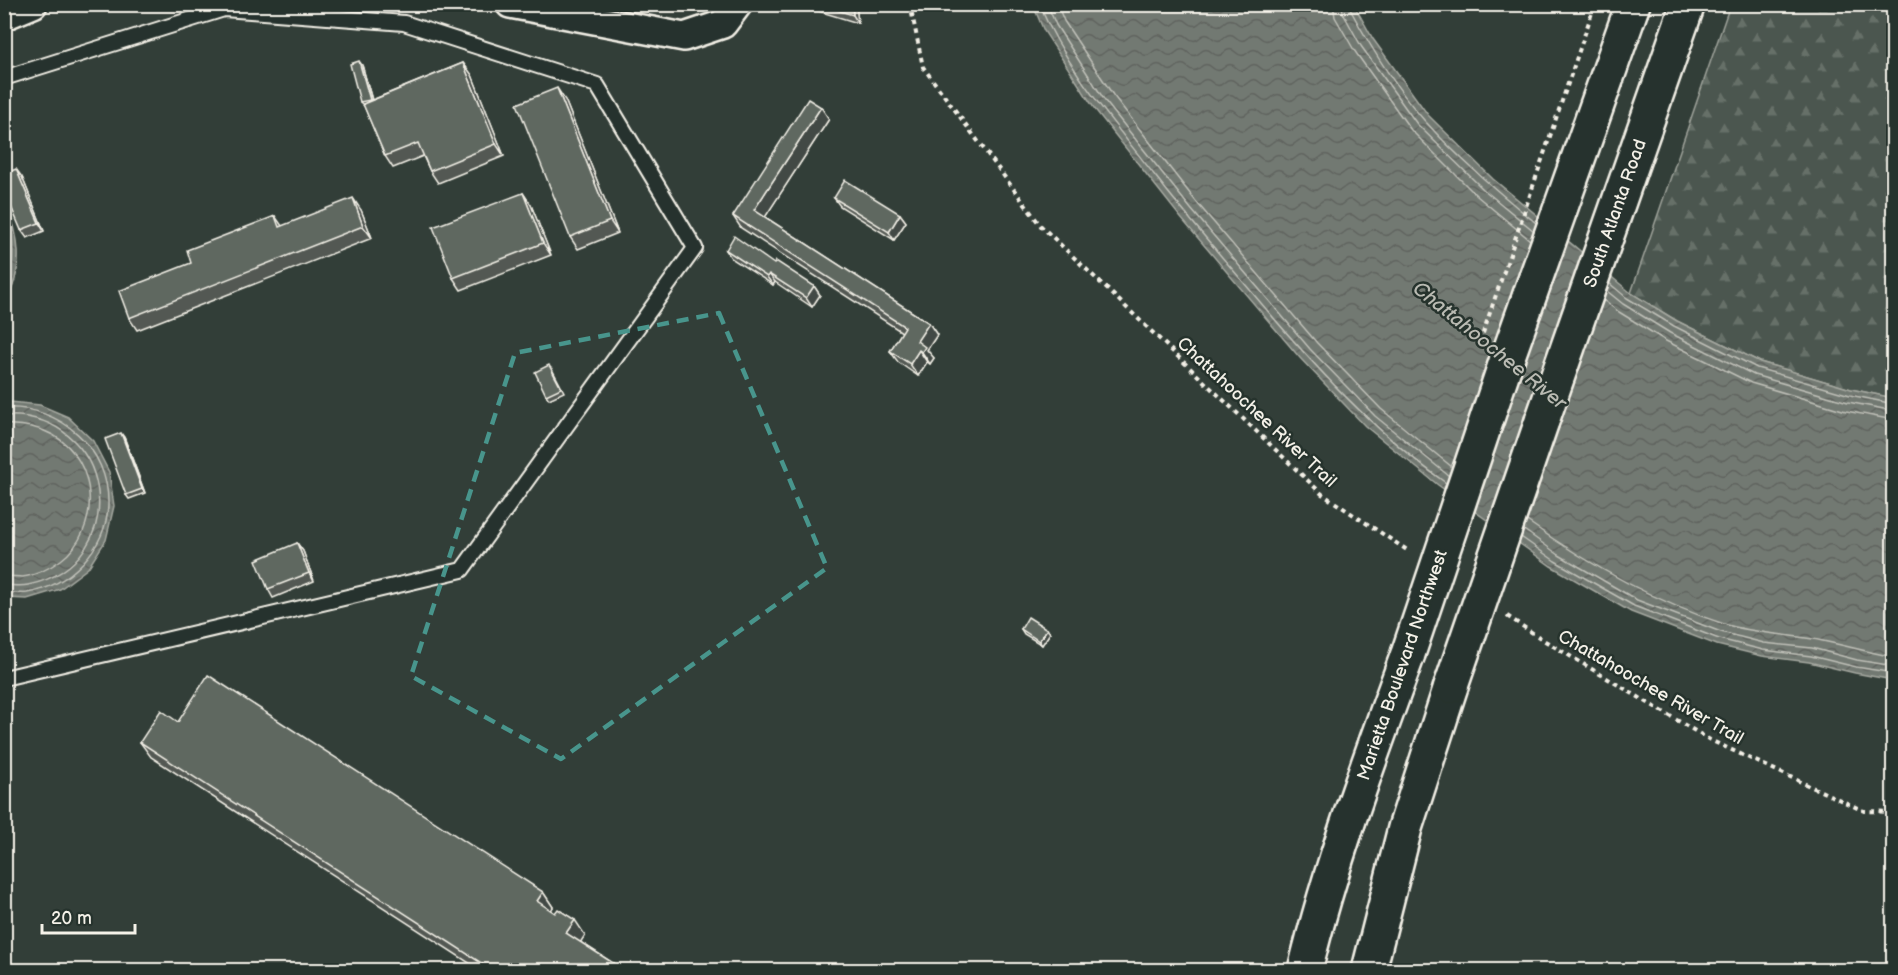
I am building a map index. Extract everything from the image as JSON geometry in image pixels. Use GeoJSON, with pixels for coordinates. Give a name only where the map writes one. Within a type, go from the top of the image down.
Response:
{"type":"FeatureCollection","features":[{"type":"Feature","properties":{"kind":"main road"},"geometry":{"type":"LineString","coordinates":[[1491,357],[1633,4]]}},
{"type":"Feature","properties":{"kind":"main road","name":"South Atlanta Road"},"geometry":{"type":"LineString","coordinates":[[1369,970],[1406,828],[1451,686],[1688,4]]}},
{"type":"Feature","properties":{"kind":"main road","name":"Marietta Boulevard Northwest"},"geometry":{"type":"LineString","coordinates":[[1305,970],[1317,922],[1356,799],[1408,654],[1491,357]]}},
{"type":"Feature","properties":{"kind":"street"},"geometry":{"type":"LineString","coordinates":[[4,16],[33,4]]}},
{"type":"Feature","properties":{"kind":"street"},"geometry":{"type":"LineString","coordinates":[[510,4],[684,37],[723,24],[738,4]]}},
{"type":"Feature","properties":{"kind":"lane"},"geometry":{"type":"LineString","coordinates":[[4,78],[224,9],[404,23],[597,85],[695,248],[462,570],[4,678]]}},
{"type":"Feature","properties":{"kind":"path","name":"Chattahoochee River Trail"},"geometry":{"type":"LineString","coordinates":[[910,4],[923,67],[1041,226],[1322,494],[1419,558]]}},
{"type":"Feature","properties":{"kind":"path"},"geometry":{"type":"LineString","coordinates":[[1491,357],[1595,4]]}},
{"type":"Feature","properties":{"kind":"path"},"geometry":{"type":"LineString","coordinates":[[1407,554],[1411,543]]}},
{"type":"Feature","properties":{"kind":"path","name":"Chattahoochee River Trail"},"geometry":{"type":"LineString","coordinates":[[1506,615],[1710,740],[1864,811],[1893,812]]}},
{"type":"Feature","properties":{"kind":"highlighted area"},"geometry":{"type":"Polygon","coordinates":[[[719,313],[827,568],[561,759],[411,676],[515,353],[719,313]]]}},
{"type":"Feature","properties":{"kind":"green space"},"geometry":{"type":"Polygon","coordinates":[[[1730,5],[1893,5],[1893,398],[1851,389],[1760,362],[1677,321],[1631,293],[1730,5]]]}},
{"type":"Feature","properties":{"kind":"water","name":"Chattahoochee River"},"geometry":{"type":"Polygon","coordinates":[[[1033,5],[1354,5],[1373,39],[1428,115],[1493,179],[1631,293],[1677,321],[1760,362],[1851,389],[1893,398],[1893,680],[1809,662],[1762,656],[1717,645],[1631,612],[1551,566],[1438,485],[1365,426],[1300,358],[1181,218],[1094,108],[1044,31],[1033,5]]]}},
{"type":"Feature","properties":{"kind":"water"},"geometry":{"type":"Polygon","coordinates":[[[5,203],[17,240],[18,265],[16,277],[5,301],[5,203]]]}},
{"type":"Feature","properties":{"kind":"water"},"geometry":{"type":"Polygon","coordinates":[[[4,403],[40,405],[68,417],[93,441],[109,472],[114,506],[106,540],[88,568],[60,589],[27,599],[5,598],[4,403]]]}},
{"type":"Feature","properties":{"kind":"building"},"geometry":{"type":"Polygon","coordinates":[[[817,4],[852,4],[853,15],[817,4]]]}},
{"type":"Feature","properties":{"kind":"building"},"geometry":{"type":"Polygon","coordinates":[[[359,61],[370,100],[360,102],[350,64],[359,61]]]}},
{"type":"Feature","properties":{"kind":"building"},"geometry":{"type":"Polygon","coordinates":[[[463,63],[496,144],[430,171],[418,143],[385,156],[363,104],[463,63]]]}},
{"type":"Feature","properties":{"kind":"building"},"geometry":{"type":"Polygon","coordinates":[[[557,88],[610,221],[570,237],[517,104],[557,88]]]}},
{"type":"Feature","properties":{"kind":"building"},"geometry":{"type":"Polygon","coordinates":[[[808,99],[821,107],[754,210],[929,323],[917,341],[925,347],[922,352],[919,350],[910,364],[890,351],[905,327],[733,216],[808,99]]]}},
{"type":"Feature","properties":{"kind":"building"},"geometry":{"type":"Polygon","coordinates":[[[16,169],[39,223],[21,230],[4,190],[4,174],[16,169]]]}},
{"type":"Feature","properties":{"kind":"building"},"geometry":{"type":"Polygon","coordinates":[[[845,180],[900,214],[889,232],[834,198],[845,180]]]}},
{"type":"Feature","properties":{"kind":"building"},"geometry":{"type":"Polygon","coordinates":[[[523,193],[543,243],[453,278],[433,227],[523,193]]]}},
{"type":"Feature","properties":{"kind":"building"},"geometry":{"type":"Polygon","coordinates":[[[353,198],[363,226],[129,318],[119,291],[191,263],[187,250],[275,216],[279,227],[353,198]]]}},
{"type":"Feature","properties":{"kind":"building"},"geometry":{"type":"Polygon","coordinates":[[[734,236],[774,264],[776,261],[814,286],[806,298],[769,274],[767,277],[726,250],[734,236]]]}},
{"type":"Feature","properties":{"kind":"building"},"geometry":{"type":"Polygon","coordinates":[[[549,365],[561,388],[546,395],[535,372],[549,365]]]}},
{"type":"Feature","properties":{"kind":"building"},"geometry":{"type":"Polygon","coordinates":[[[121,433],[142,489],[126,495],[105,439],[121,433]]]}},
{"type":"Feature","properties":{"kind":"building"},"geometry":{"type":"Polygon","coordinates":[[[297,543],[309,573],[268,589],[256,560],[297,543]]]}},
{"type":"Feature","properties":{"kind":"building"},"geometry":{"type":"Polygon","coordinates":[[[1028,617],[1047,629],[1039,641],[1021,629],[1028,617]]]}},
{"type":"Feature","properties":{"kind":"building"},"geometry":{"type":"Polygon","coordinates":[[[208,675],[543,892],[537,901],[555,913],[558,909],[575,920],[566,933],[624,970],[492,970],[140,742],[161,710],[178,722],[208,675]]]}}]}
